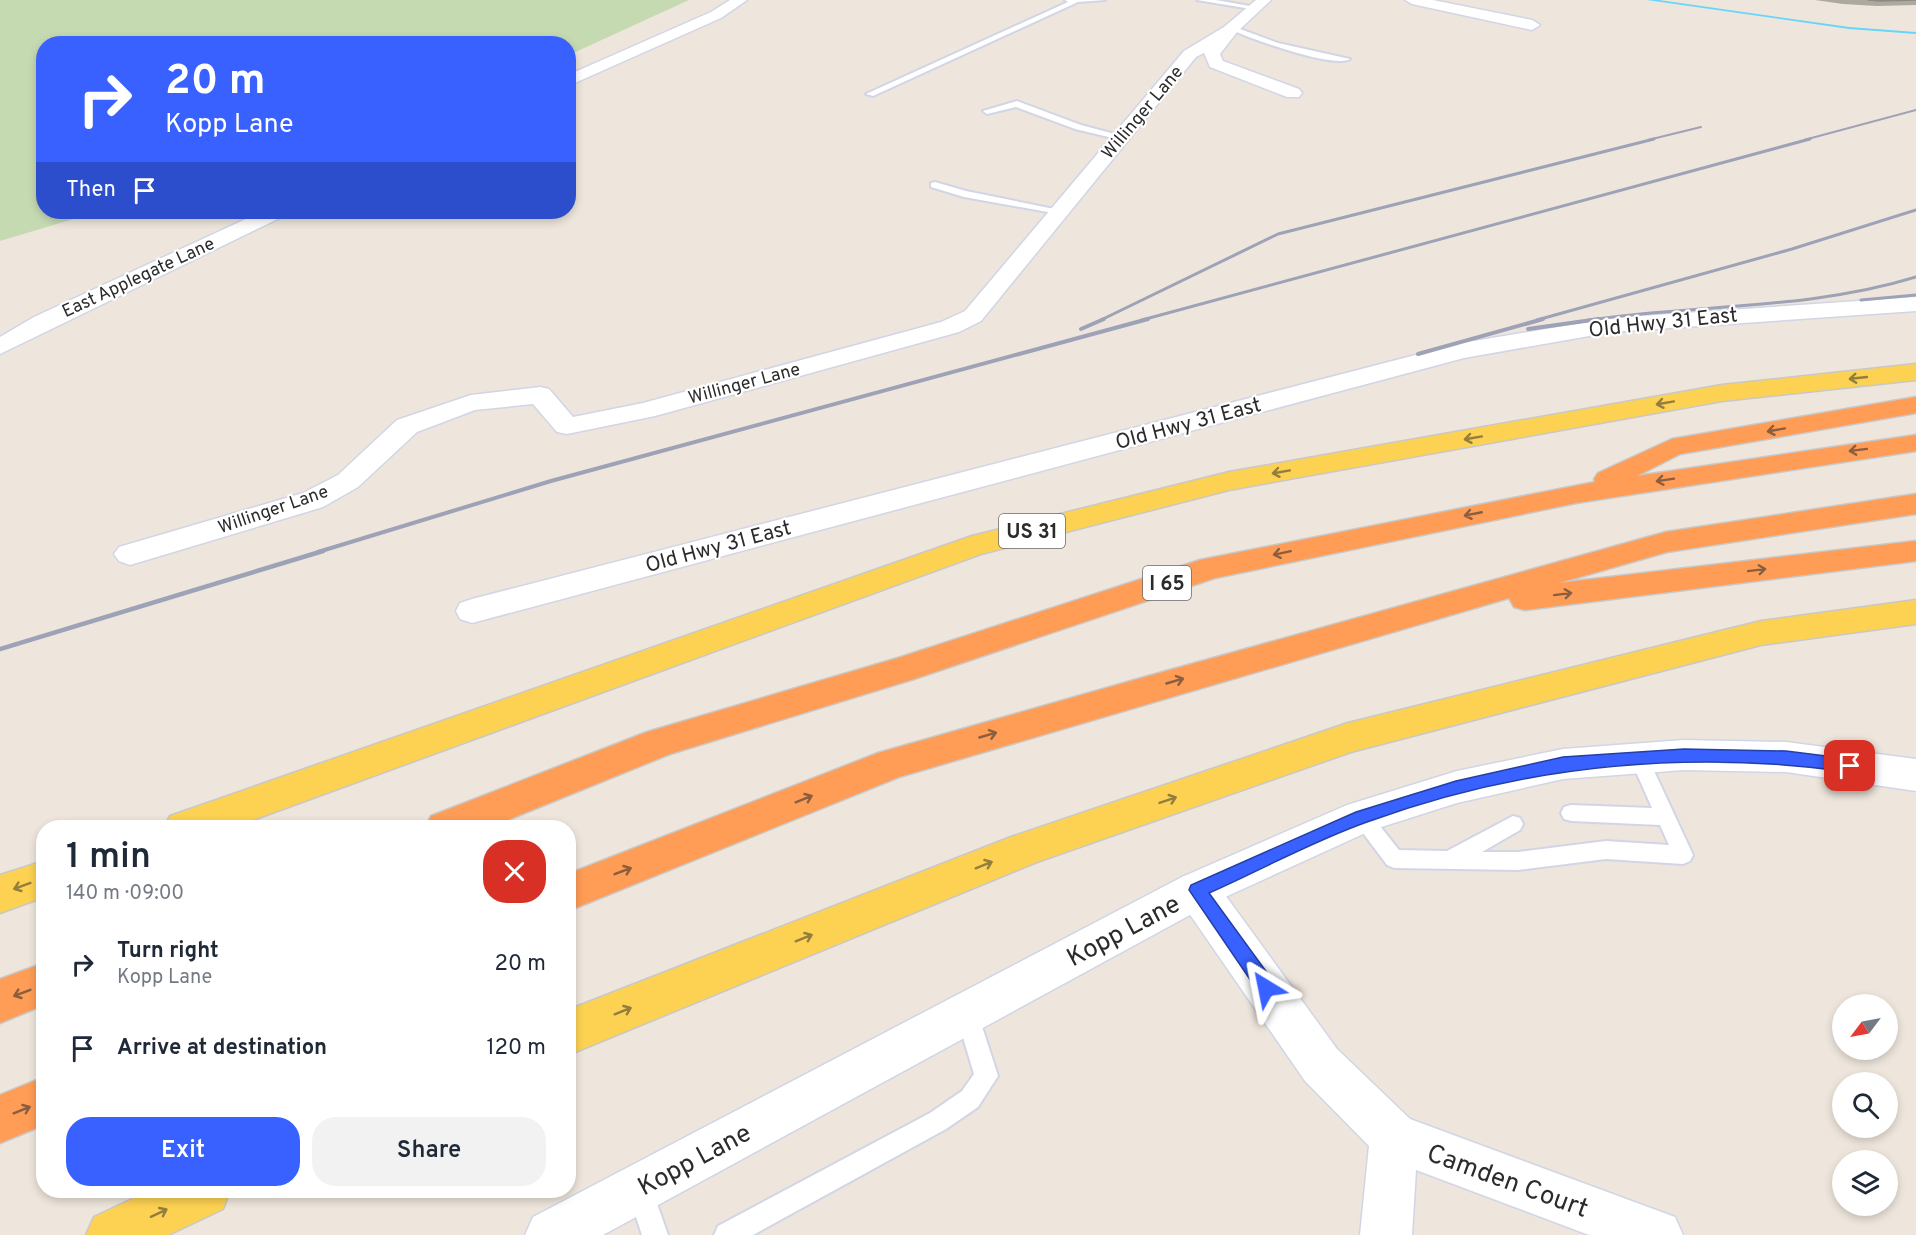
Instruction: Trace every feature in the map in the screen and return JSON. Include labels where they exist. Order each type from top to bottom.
[{"type":"highway","points":[[1576,494],[1672,447],[1916,405]]},
{"type":"highway","name":"I 65","points":[[464,820],[660,742],[902,670],[1211,568],[1576,494],[1916,442]]},
{"type":"highway","points":[[576,889],[891,764],[1666,542],[1916,504]]},
{"type":"highway","points":[[1422,612],[1916,551]]},
{"type":"highway","points":[[0,1001],[36,987]]},
{"type":"highway","points":[[0,1119],[36,1104]]},
{"type":"main road","name":"US 31","points":[[206,820],[972,546],[1229,481],[1722,393],[1916,372]]},
{"type":"main road","points":[[576,1030],[1025,849],[1348,738],[1761,633],[1916,612]]},
{"type":"main road","points":[[0,894],[36,882]]},
{"type":"main road","points":[[112,1235],[191,1198]]},
{"type":"street","points":[[576,77],[716,15],[740,0]]},
{"type":"street","points":[[1412,0],[1532,25]]},
{"type":"street","name":"Willinger Lane","points":[[130,554],[314,500],[348,481],[407,426],[471,403],[540,395],[567,426],[646,410],[950,327],[973,316],[1190,54],[1212,39],[1232,30],[1260,4]]},
{"type":"street","points":[[1232,30],[1212,53],[1216,64],[1293,93]]},
{"type":"street","name":"East Applegate Lane","points":[[0,347],[43,322],[262,219]]},
{"type":"street","name":"Old Hwy 31 East","points":[[472,611],[1462,351],[1612,324],[1916,304]]},
{"type":"street","name":"Kopp Lane","points":[[551,1235],[1197,890],[1361,817],[1456,788],[1563,764],[1639,758],[1684,755],[1786,757],[1916,775]]},
{"type":"street","points":[[1197,890],[1321,1065],[1394,1137],[1386,1235]]},
{"type":"street","name":"Camden Court","points":[[1394,1137],[1657,1235]]},
{"type":"lane","points":[[870,94],[1016,30],[1072,1],[1101,0]]},
{"type":"lane","points":[[1201,0],[1260,4]]},
{"type":"lane","points":[[1232,30],[1274,46],[1346,59]]},
{"type":"lane","points":[[987,111],[1017,104],[1078,127],[1121,137]]},
{"type":"lane","points":[[935,185],[964,194],[1059,211]]},
{"type":"lane","points":[[1361,817],[1394,859],[1446,862],[1518,861],[1606,850],[1683,855],[1639,758]]},
{"type":"lane","points":[[1571,813],[1665,817]]},
{"type":"lane","points":[[1446,862],[1513,824]]},
{"type":"lane","points":[[727,1235],[938,1121],[970,1098],[986,1076],[967,1013]]},
{"type":"lane","points":[[639,1188],[655,1235]]},
{"type":"green space","points":[[0,0],[689,0],[576,52],[576,36],[36,36],[36,219],[74,219],[0,241]]},
{"type":"building","points":[[1868,0],[1916,0],[1880,1]]},
{"type":"waterway","points":[[1649,0],[1849,28],[1916,33]]},
{"type":"railway","points":[[1804,140],[1916,110]]},
{"type":"railway","points":[[1648,140],[1701,127]]},
{"type":"railway","points":[[1101,320],[1278,234],[1654,139]]},
{"type":"railway","points":[[1142,320],[1810,139]]},
{"type":"railway","points":[[1537,320],[1792,249],[1916,210]]},
{"type":"railway","points":[[1589,320],[1794,301],[1876,288],[1916,277]]},
{"type":"railway","points":[[1861,300],[1916,295]]},
{"type":"railway","points":[[1081,329],[1104,319]]},
{"type":"railway","points":[[318,552],[551,481],[1148,319]]},
{"type":"railway","points":[[1418,354],[1543,319]]},
{"type":"railway","points":[[1528,329],[1599,319]]},
{"type":"railway","points":[[0,649],[323,551]]},
{"type":"route","points":[[1266,988],[1197,890],[1361,817],[1456,788],[1563,764],[1684,755],[1786,757],[1850,766]]}]
